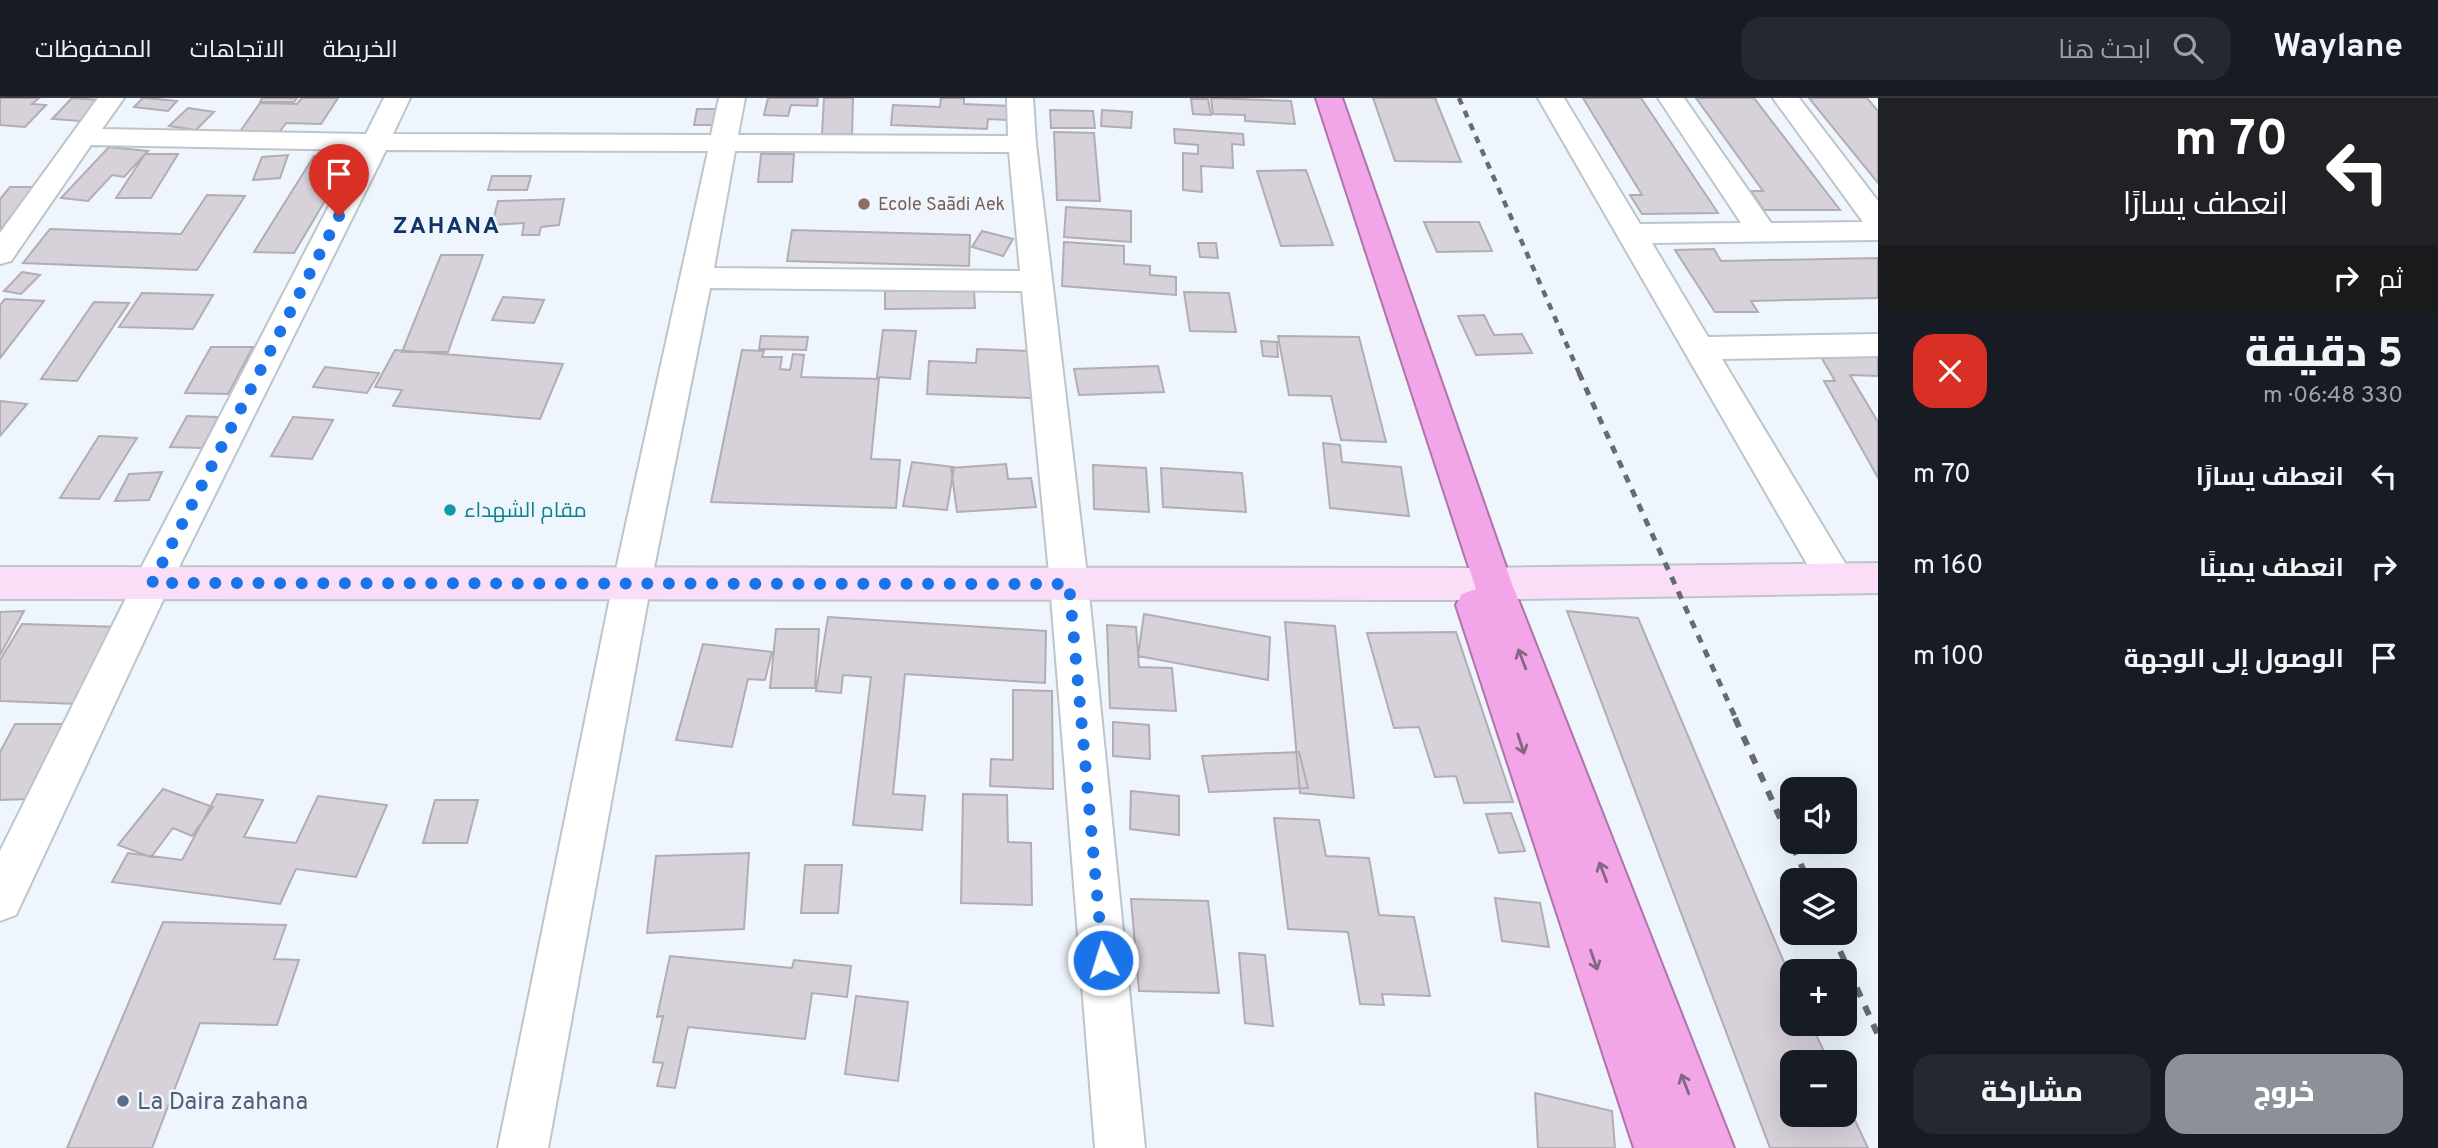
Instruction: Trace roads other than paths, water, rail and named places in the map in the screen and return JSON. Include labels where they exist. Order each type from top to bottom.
[{"type":"highway","points":[[1308,98],[1417,419],[1709,1148]]},
{"type":"highway","points":[[1329,98],[1481,584],[1561,865],[1660,1148]]},
{"type":"main road","points":[[0,583],[1481,584],[1878,578]]},
{"type":"street","points":[[0,254],[111,98]]},
{"type":"street","points":[[0,899],[152,583],[397,98]]},
{"type":"street","points":[[523,1148],[632,583],[732,98]]},
{"type":"street","points":[[1020,98],[1022,144],[1069,584],[1120,1148]]},
{"type":"street","points":[[1551,98],[1835,579]]},
{"type":"street","points":[[1671,98],[1762,232]]},
{"type":"street","points":[[1786,98],[1878,221]]},
{"type":"street","points":[[83,137],[376,142],[1022,144]]},
{"type":"street","points":[[1632,234],[1878,231]]},
{"type":"street","points":[[697,278],[1038,281]]},
{"type":"street","points":[[1699,348],[1878,345]]},
{"type":"railway","points":[[1459,98],[1580,375]]},
{"type":"railway","points":[[1579,373],[1736,719]]},
{"type":"railway","points":[[1735,718],[1803,868]]},
{"type":"railway","points":[[1837,945],[1878,1035]]},
{"type":"place","name":"Ecole Saãdi Aek","points":[[864,204]]},
{"type":"place","name":"مقام الشهداء","points":[[450,510]]},
{"type":"place","name":"La Daira zahana","points":[[123,1101]]},
{"type":"district","name":"ZAHANA","points":[[447,225]]}]
